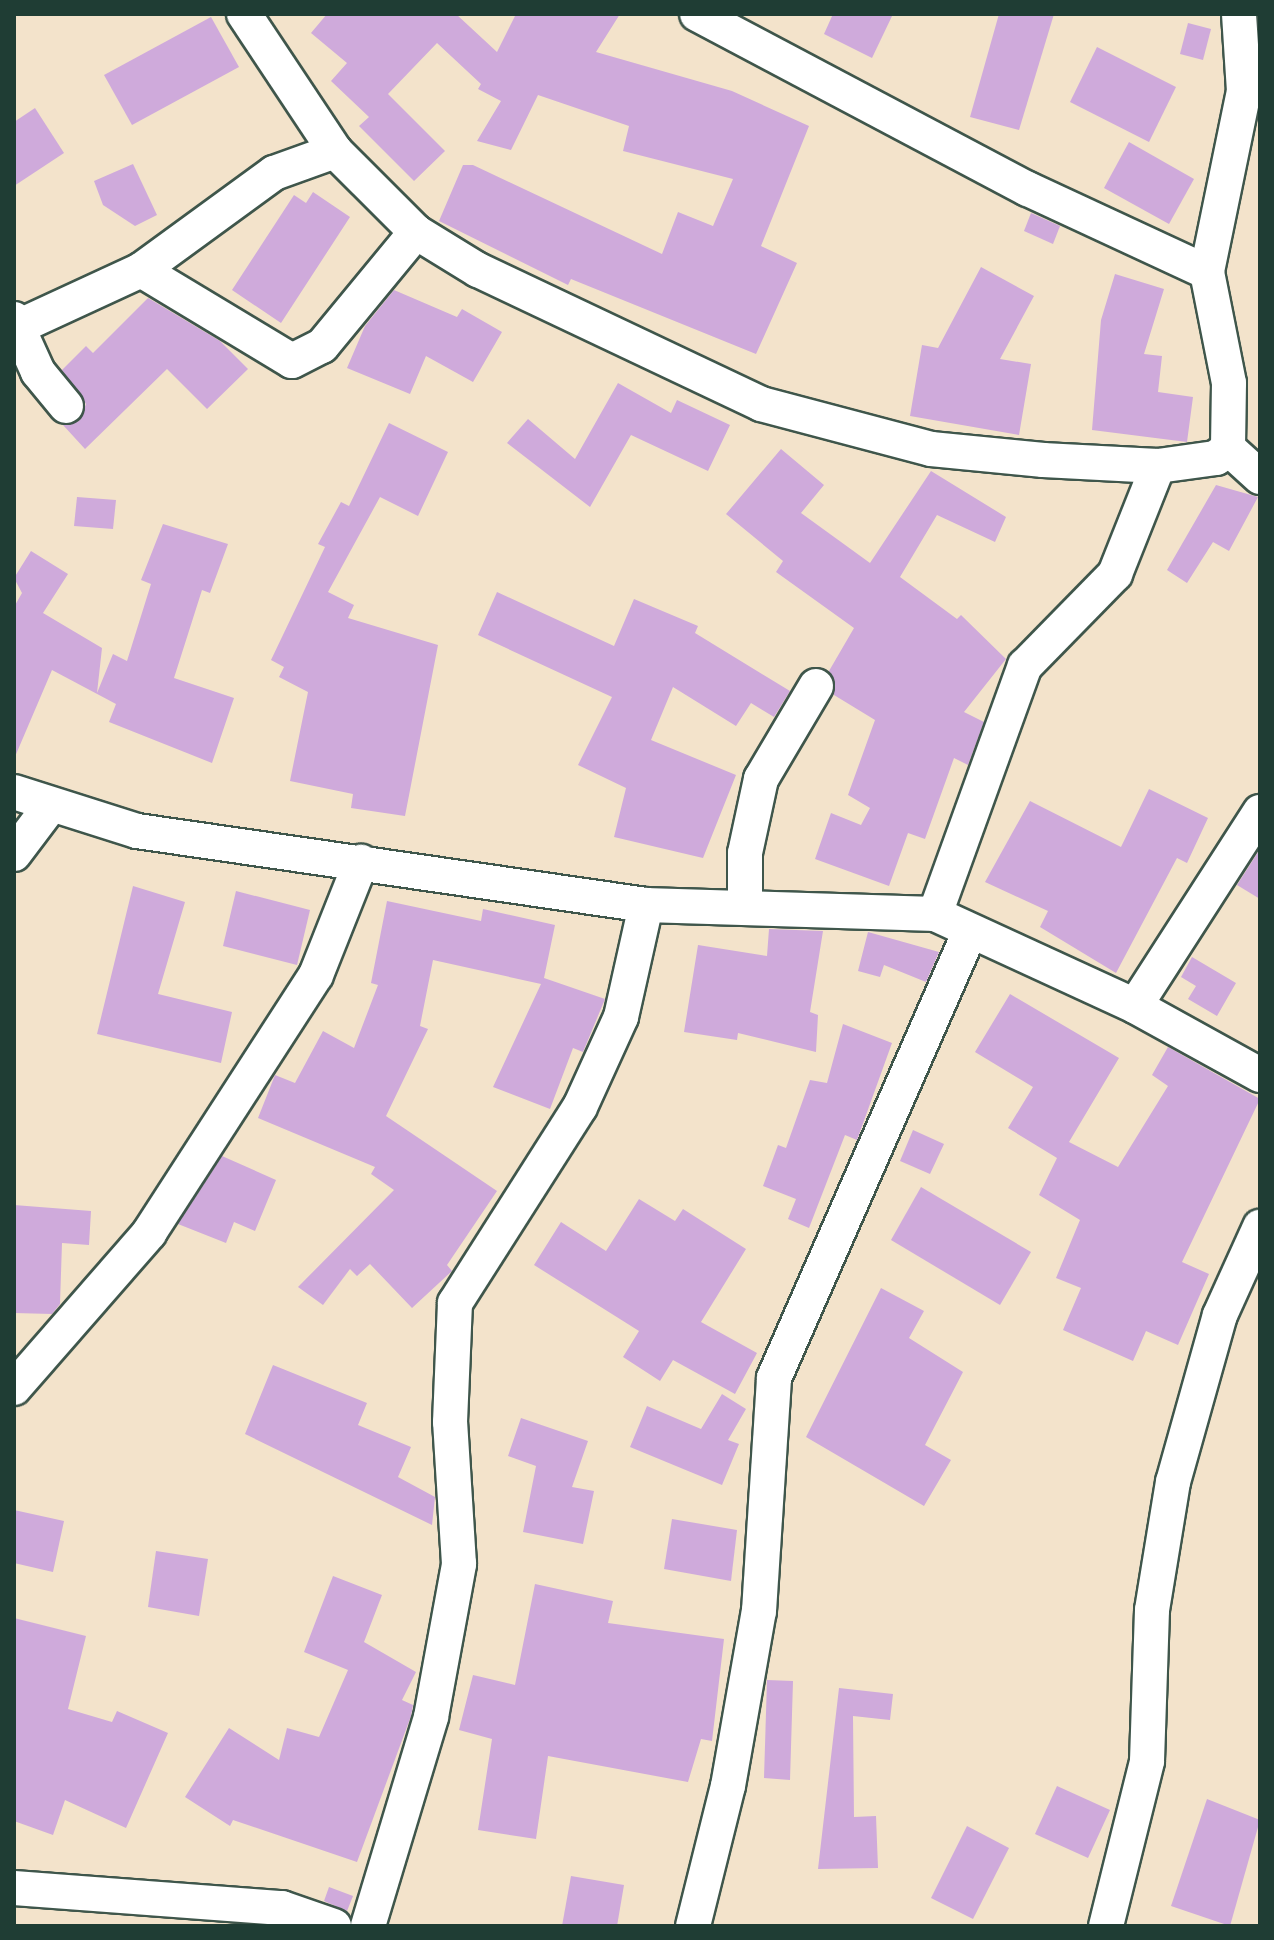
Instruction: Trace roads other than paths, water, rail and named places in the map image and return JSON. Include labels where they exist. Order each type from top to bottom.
[{"type":"street","points":[[244,14],[335,151],[416,232],[478,270],[761,404],[931,449],[1158,466],[1216,458],[1228,448]]},
{"type":"street","points":[[697,14],[1028,189],[1207,272]]},
{"type":"street","points":[[1239,14],[1244,91],[1207,272],[1229,383],[1228,448],[1260,477]]},
{"type":"street","points":[[66,406],[38,372],[17,322],[141,270],[274,173],[335,151]]},
{"type":"street","points":[[141,270],[292,361],[322,346],[416,232]]},
{"type":"street","points":[[935,914],[1025,666],[1115,574],[1158,466]]},
{"type":"street","points":[[745,906],[745,853],[761,779],[816,686]]},
{"type":"street","points":[[14,792],[137,831],[646,905],[935,914],[969,934],[1135,1006],[1260,1075]]},
{"type":"street","points":[[14,854],[51,805]]},
{"type":"street","points":[[1135,1006],[1260,812]]},
{"type":"street","points":[[14,1388],[149,1233],[316,975],[361,862]]},
{"type":"street","points":[[368,1926],[431,1717],[459,1564],[450,1422],[455,1303],[580,1107],[621,1017],[646,905]]},
{"type":"street","points":[[693,1926],[728,1786],[759,1611],[774,1378],[969,934]]},
{"type":"street","points":[[1106,1926],[1147,1761],[1152,1610],[1173,1482],[1220,1315],[1260,1227]]},
{"type":"street","points":[[14,1888],[282,1908],[334,1926]]}]
